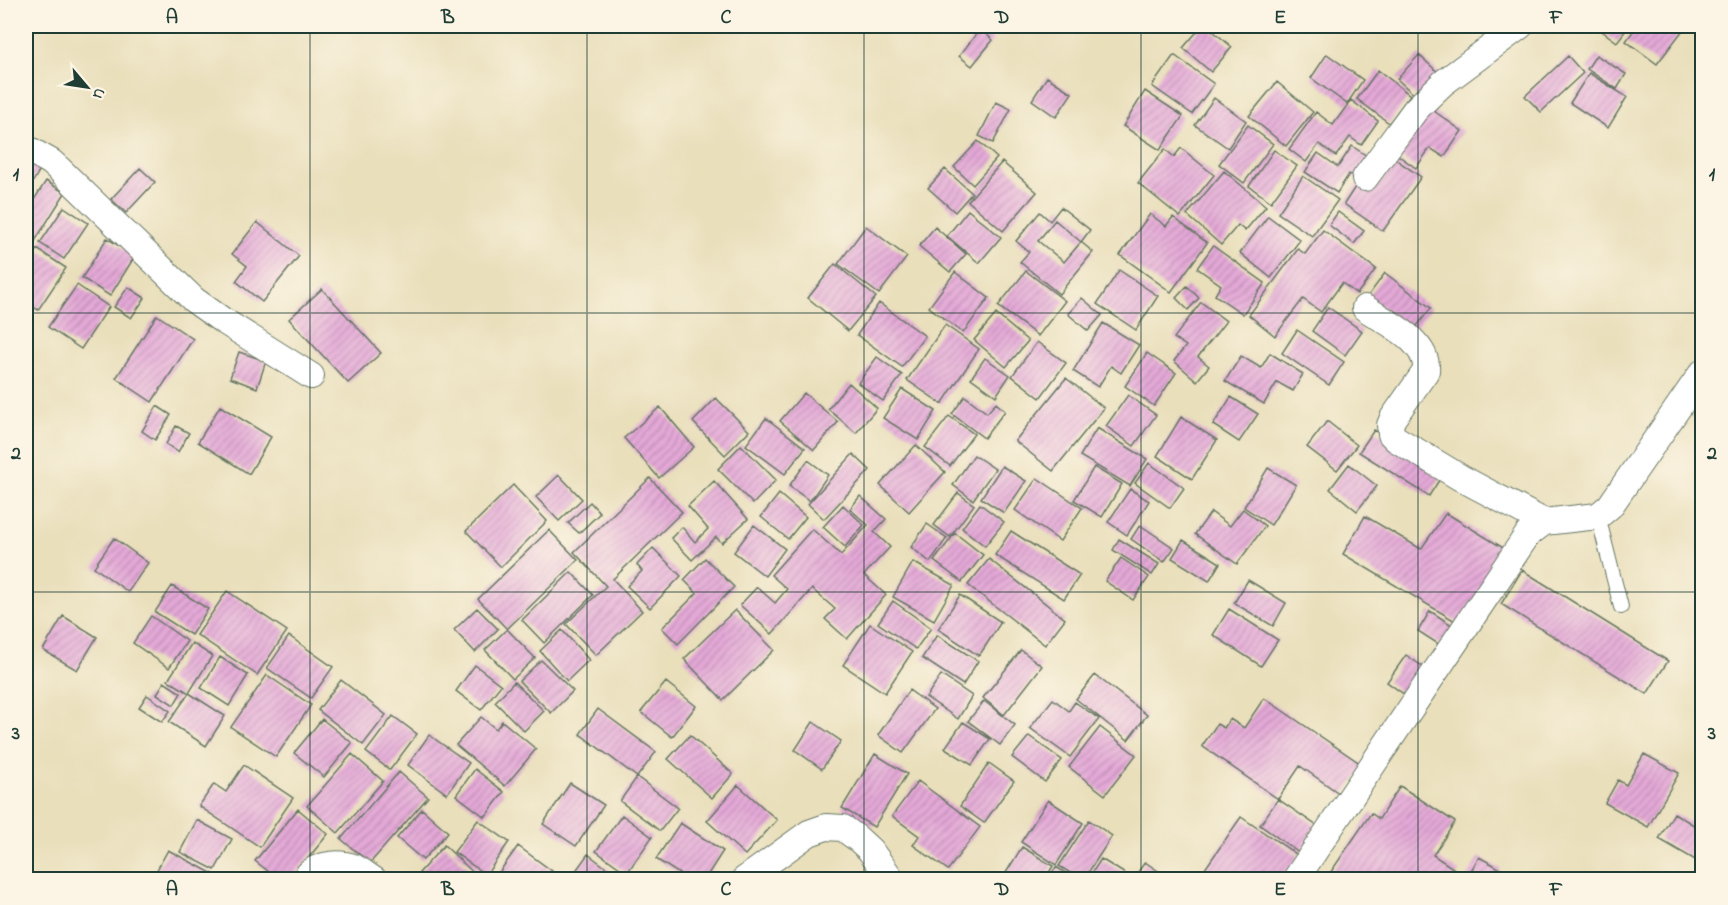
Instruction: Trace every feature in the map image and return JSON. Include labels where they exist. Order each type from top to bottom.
[{"type":"street","points":[[1365,178],[1416,109],[1443,83],[1520,26]]},
{"type":"street","points":[[26,148],[51,162],[60,170],[194,300],[311,376]]},
{"type":"street","points":[[1365,308],[1418,344],[1424,353],[1426,370],[1390,425],[1391,434],[1461,478],[1544,522]]},
{"type":"street","points":[[1295,879],[1527,534],[1544,522],[1598,516],[1611,506],[1702,373]]},
{"type":"street","points":[[744,879],[809,832],[826,827],[843,828],[858,839],[870,850],[892,879]]},
{"type":"street","points":[[304,879],[307,874],[329,864],[352,867],[374,879]]},
{"type":"lane","points":[[1598,516],[1621,607]]},
{"type":"building","points":[[1202,26],[1207,26],[1232,47],[1211,72],[1183,48]]},
{"type":"building","points":[[1595,26],[1629,26],[1617,42]]},
{"type":"building","points":[[1637,26],[1686,26],[1657,64],[1626,41]]},
{"type":"building","points":[[980,29],[993,40],[972,66],[959,56]]},
{"type":"building","points":[[1327,54],[1363,80],[1347,104],[1311,78]]},
{"type":"building","points":[[1174,55],[1214,84],[1192,114],[1152,86]]},
{"type":"building","points":[[1419,55],[1441,75],[1419,99],[1397,79]]},
{"type":"building","points":[[1596,55],[1626,74],[1617,89],[1587,69]]},
{"type":"building","points":[[1568,56],[1583,73],[1541,112],[1525,96]]},
{"type":"building","points":[[1378,70],[1410,95],[1389,123],[1357,99]]},
{"type":"building","points":[[1589,73],[1627,97],[1608,128],[1570,103]]},
{"type":"building","points":[[1047,77],[1072,93],[1056,117],[1032,100]]},
{"type":"building","points":[[1277,82],[1313,112],[1286,146],[1249,116]]},
{"type":"building","points":[[1145,91],[1183,116],[1160,150],[1123,126]]},
{"type":"building","points":[[1214,98],[1246,121],[1228,148],[1195,125]]},
{"type":"building","points":[[1351,100],[1378,121],[1361,145],[1350,137],[1336,156],[1319,144],[1306,162],[1289,149],[1316,112],[1333,125]]},
{"type":"building","points":[[996,102],[1011,109],[993,143],[979,136]]},
{"type":"building","points":[[1424,104],[1462,131],[1444,157],[1430,148],[1416,168],[1392,151]]},
{"type":"building","points":[[1248,125],[1273,144],[1244,183],[1219,164]]},
{"type":"building","points":[[978,141],[997,158],[973,185],[954,167]]},
{"type":"building","points":[[1352,146],[1373,160],[1388,154],[1421,177],[1383,231],[1344,204],[1359,181],[1349,174],[1337,193],[1305,172],[1318,153],[1338,167]]},
{"type":"building","points":[[1181,148],[1214,175],[1180,217],[1138,183],[1165,149],[1174,157]]},
{"type":"building","points":[[1274,150],[1297,166],[1271,202],[1249,186]]},
{"type":"building","points":[[26,154],[43,164],[26,194]]},
{"type":"building","points":[[1002,162],[1037,192],[1003,231],[968,201]]},
{"type":"building","points":[[140,168],[155,182],[126,213],[111,199]]},
{"type":"building","points":[[945,169],[972,193],[955,212],[928,188]]},
{"type":"building","points":[[1224,171],[1266,206],[1245,231],[1238,225],[1221,245],[1187,215]]},
{"type":"building","points":[[1303,176],[1338,200],[1312,236],[1278,213]]},
{"type":"building","points":[[46,181],[65,193],[35,241],[26,235],[26,203],[30,206]]},
{"type":"building","points":[[64,207],[88,223],[64,259],[40,243]]},
{"type":"building","points":[[1061,207],[1090,230],[1081,242],[1093,252],[1059,294],[1020,262],[1029,252],[1016,241],[1040,212],[1050,221]],"holes":[[[1055,220],[1081,242],[1064,262],[1038,241]]]},
{"type":"building","points":[[968,210],[1001,237],[979,263],[947,236]]},
{"type":"building","points":[[1338,212],[1364,231],[1354,244],[1329,225]]},
{"type":"building","points":[[1150,214],[1166,226],[1173,217],[1207,243],[1171,292],[1120,255]]},
{"type":"building","points":[[1268,216],[1300,240],[1271,278],[1240,253]]},
{"type":"building","points":[[257,222],[299,256],[262,302],[236,281],[247,266],[232,254]]},
{"type":"building","points":[[866,226],[907,257],[879,294],[838,264]]},
{"type":"building","points":[[935,227],[966,254],[950,272],[919,246]]},
{"type":"building","points":[[1323,230],[1376,269],[1357,294],[1342,283],[1321,312],[1303,299],[1275,336],[1249,315],[1298,249],[1305,254]]},
{"type":"building","points":[[107,238],[135,256],[110,296],[82,278]]},
{"type":"building","points":[[1213,246],[1265,283],[1243,314],[1215,295],[1221,285],[1197,268]]},
{"type":"building","points":[[37,249],[66,268],[38,310],[26,302],[26,266]]},
{"type":"building","points":[[835,264],[876,297],[848,331],[808,298]]},
{"type":"building","points":[[1119,270],[1158,296],[1136,330],[1097,304]]},
{"type":"building","points":[[1026,271],[1065,301],[1038,336],[998,306]]},
{"type":"building","points":[[955,272],[989,298],[963,333],[929,307]]},
{"type":"building","points":[[1385,273],[1431,308],[1413,331],[1368,296]]},
{"type":"building","points":[[77,285],[109,307],[81,349],[48,327]]},
{"type":"building","points":[[1187,286],[1199,298],[1188,310],[1176,298]]},
{"type":"building","points":[[128,287],[145,298],[131,318],[114,307]]},
{"type":"building","points":[[322,289],[381,353],[348,383],[289,319]]},
{"type":"building","points":[[1082,298],[1102,315],[1088,331],[1068,314]]},
{"type":"building","points":[[1201,302],[1226,321],[1198,357],[1209,366],[1197,381],[1174,361],[1186,346],[1174,338]]},
{"type":"building","points":[[879,303],[925,336],[902,367],[857,335]]},
{"type":"building","points":[[1328,307],[1362,331],[1345,355],[1312,331]]},
{"type":"building","points":[[996,314],[1028,341],[1006,367],[974,340]]},
{"type":"building","points":[[157,315],[193,339],[152,402],[116,378]]},
{"type":"building","points":[[1103,323],[1139,345],[1121,373],[1111,366],[1098,387],[1073,371]]},
{"type":"building","points":[[945,325],[979,349],[942,404],[907,380]]},
{"type":"building","points":[[1297,330],[1344,362],[1329,385],[1282,353]]},
{"type":"building","points":[[1037,342],[1066,363],[1040,398],[1012,376]]},
{"type":"building","points":[[239,352],[266,361],[257,388],[230,378]]},
{"type":"building","points":[[1147,353],[1176,373],[1154,406],[1125,386]]},
{"type":"building","points":[[1270,353],[1303,374],[1293,391],[1277,382],[1264,404],[1225,381],[1241,356],[1261,368]]},
{"type":"building","points":[[877,357],[902,375],[883,401],[858,383]]},
{"type":"building","points":[[985,358],[1010,375],[996,396],[971,378]]},
{"type":"building","points":[[1066,378],[1104,408],[1053,471],[1015,441]]},
{"type":"building","points":[[849,383],[877,408],[856,433],[828,409]]},
{"type":"building","points":[[902,389],[936,411],[918,440],[883,418]]},
{"type":"building","points":[[804,393],[838,422],[814,450],[780,421]]},
{"type":"building","points":[[1128,395],[1156,415],[1134,446],[1106,426]]},
{"type":"building","points":[[965,396],[987,413],[996,403],[1005,411],[984,438],[952,414]]},
{"type":"building","points":[[1231,397],[1258,414],[1239,442],[1213,425]]},
{"type":"building","points":[[716,398],[749,431],[725,455],[693,422]]},
{"type":"building","points":[[157,406],[171,415],[155,440],[142,431]]},
{"type":"building","points":[[220,406],[271,437],[249,474],[198,442]]},
{"type":"building","points":[[660,407],[694,447],[659,478],[624,438]]},
{"type":"building","points":[[949,416],[974,434],[950,466],[925,447]]},
{"type":"building","points":[[1181,417],[1217,440],[1192,479],[1157,456]]},
{"type":"building","points":[[766,418],[805,448],[785,474],[746,445]]},
{"type":"building","points":[[1327,421],[1357,445],[1337,470],[1307,447]]},
{"type":"building","points":[[176,426],[189,433],[178,452],[166,444]]},
{"type":"building","points":[[1097,428],[1147,459],[1130,486],[1080,456]]},
{"type":"building","points":[[1374,430],[1443,474],[1429,496],[1359,452]]},
{"type":"building","points":[[741,445],[776,480],[753,504],[718,469]]},
{"type":"building","points":[[916,445],[945,472],[909,512],[880,485]]},
{"type":"building","points":[[853,454],[870,470],[824,519],[808,504]]},
{"type":"building","points":[[974,455],[995,469],[973,500],[953,485]]},
{"type":"building","points":[[808,460],[828,475],[810,501],[789,486]]},
{"type":"building","points":[[1149,463],[1184,488],[1170,508],[1135,483]]},
{"type":"building","points":[[1349,464],[1377,486],[1357,511],[1330,489]]},
{"type":"building","points":[[1002,466],[1026,481],[1004,513],[981,498]]},
{"type":"building","points":[[1094,467],[1122,484],[1102,517],[1074,500]]},
{"type":"building","points":[[1268,468],[1296,485],[1271,525],[1244,507]]},
{"type":"building","points":[[559,475],[582,499],[559,521],[536,497]]},
{"type":"building","points":[[650,478],[682,512],[613,579],[642,611],[596,655],[566,624],[606,586],[574,552]]},
{"type":"building","points":[[1037,478],[1082,508],[1060,541],[1015,510]]},
{"type":"building","points":[[714,481],[748,519],[722,543],[716,537],[692,560],[671,538],[682,527],[695,542],[708,529],[688,506]]},
{"type":"building","points":[[513,485],[547,521],[501,567],[466,531]]},
{"type":"building","points":[[1130,489],[1149,501],[1127,535],[1108,522]]},
{"type":"building","points":[[958,493],[974,505],[950,537],[934,525]]},
{"type":"building","points":[[779,494],[806,517],[788,539],[761,517]]},
{"type":"building","points":[[860,496],[886,519],[874,532],[890,547],[864,575],[886,595],[847,639],[825,619],[835,609],[812,589],[772,634],[740,605],[757,587],[775,603],[787,589],[771,575],[812,529],[841,555],[868,525],[850,509]]},
{"type":"building","points":[[590,502],[600,513],[579,533],[568,523]]},
{"type":"building","points":[[980,504],[1004,522],[985,546],[962,528]]},
{"type":"building","points":[[843,505],[864,525],[845,547],[823,527]]},
{"type":"building","points":[[1243,509],[1265,526],[1237,564],[1195,534],[1211,512],[1230,526]]},
{"type":"building","points":[[1446,513],[1505,549],[1460,624],[1343,554],[1365,516],[1421,549]]},
{"type":"building","points":[[927,524],[947,538],[930,562],[911,547]]},
{"type":"building","points":[[754,525],[785,549],[765,576],[734,552]]},
{"type":"building","points":[[1140,525],[1174,548],[1164,562],[1131,539]]},
{"type":"building","points":[[549,530],[578,560],[507,629],[478,599]]},
{"type":"building","points":[[1011,531],[1080,575],[1064,599],[995,555]]},
{"type":"building","points":[[955,533],[983,555],[962,582],[934,561]]},
{"type":"building","points":[[114,538],[148,563],[128,592],[94,567]]},
{"type":"building","points":[[1119,539],[1159,564],[1152,575],[1113,550]]},
{"type":"building","points":[[1183,540],[1220,563],[1209,581],[1172,558]]},
{"type":"building","points":[[653,548],[681,576],[650,608],[627,586],[642,571],[637,565]]},
{"type":"building","points":[[705,558],[734,587],[678,644],[662,628],[697,593],[684,580]]},
{"type":"building","points":[[1121,558],[1149,577],[1133,600],[1105,581]]},
{"type":"building","points":[[989,559],[1065,619],[1045,645],[968,585]]},
{"type":"building","points":[[913,562],[954,585],[934,620],[893,597]]},
{"type":"building","points":[[1522,570],[1668,661],[1647,694],[1501,604]]},
{"type":"building","points":[[571,572],[593,595],[544,643],[522,620]]},
{"type":"building","points":[[1248,580],[1286,603],[1273,626],[1234,603]]},
{"type":"building","points":[[172,586],[208,609],[191,635],[155,612]]},
{"type":"building","points":[[227,591],[287,631],[257,675],[197,635]]},
{"type":"building","points":[[960,595],[1001,622],[979,656],[938,629]]},
{"type":"building","points":[[893,601],[931,628],[916,649],[878,623]]},
{"type":"building","points":[[477,608],[498,629],[475,652],[454,630]]},
{"type":"building","points":[[1229,609],[1278,640],[1261,666],[1213,635]]},
{"type":"building","points":[[735,610],[774,650],[723,700],[684,659]]},
{"type":"building","points":[[1430,611],[1458,629],[1446,649],[1418,631]]},
{"type":"building","points":[[63,616],[97,637],[77,670],[43,650]]},
{"type":"building","points":[[151,616],[187,641],[169,668],[133,643]]},
{"type":"building","points":[[870,624],[912,652],[885,693],[843,665]]},
{"type":"building","points":[[507,629],[535,658],[513,679],[485,650]]},
{"type":"building","points":[[562,630],[589,660],[567,681],[540,651]]},
{"type":"building","points":[[937,635],[978,661],[963,685],[922,658]]},
{"type":"building","points":[[289,636],[333,667],[311,698],[267,668]]},
{"type":"building","points":[[192,643],[212,656],[189,693],[168,680]]},
{"type":"building","points":[[1021,650],[1042,666],[1004,715],[983,698]]},
{"type":"building","points":[[1406,655],[1432,673],[1412,700],[1387,682]]},
{"type":"building","points":[[220,657],[248,675],[229,706],[201,688]]},
{"type":"building","points":[[541,660],[573,691],[551,713],[519,681]]},
{"type":"building","points":[[475,665],[501,685],[481,710],[456,691]]},
{"type":"building","points":[[267,675],[311,705],[276,757],[231,727]]},
{"type":"building","points":[[941,675],[972,696],[958,719],[926,697]]},
{"type":"building","points":[[1095,675],[1147,715],[1128,740],[1076,699]]},
{"type":"building","points":[[341,680],[386,715],[363,745],[318,710]]},
{"type":"building","points":[[164,682],[181,693],[174,705],[157,694]]},
{"type":"building","points":[[514,682],[544,711],[524,731],[495,702]]},
{"type":"building","points":[[666,682],[696,706],[672,737],[641,712]]},
{"type":"building","points":[[909,690],[935,709],[903,753],[878,735]]},
{"type":"building","points":[[189,693],[225,716],[206,746],[169,722]]},
{"type":"building","points":[[147,695],[170,711],[162,722],[139,707]]},
{"type":"building","points":[[1264,698],[1364,766],[1343,796],[1300,766],[1278,799],[1202,746],[1217,724],[1224,728],[1230,719],[1244,728]]},
{"type":"building","points":[[1053,699],[1069,711],[1075,702],[1099,719],[1070,757],[1030,728]]},
{"type":"building","points":[[984,701],[1015,725],[1000,745],[968,721]]},
{"type":"building","points":[[598,709],[656,752],[637,777],[580,734]]},
{"type":"building","points":[[393,716],[417,734],[390,770],[366,752]]},
{"type":"building","points":[[481,717],[496,729],[502,721],[536,749],[505,786],[456,745]]},
{"type":"building","points":[[322,719],[352,743],[324,777],[294,753]]},
{"type":"building","points":[[813,722],[841,741],[822,769],[795,750]]},
{"type":"building","points":[[963,722],[990,739],[972,765],[945,748]]},
{"type":"building","points":[[1100,727],[1136,755],[1105,795],[1069,767]]},
{"type":"building","points":[[429,735],[469,763],[447,794],[408,765]]},
{"type":"building","points":[[690,735],[733,774],[712,798],[668,759]]},
{"type":"building","points":[[1029,736],[1062,760],[1045,782],[1012,757]]},
{"type":"building","points":[[352,754],[383,781],[338,833],[307,806]]},
{"type":"building","points":[[875,754],[907,774],[874,827],[842,808]]},
{"type":"building","points":[[1644,754],[1679,773],[1648,827],[1605,803],[1618,780],[1626,785]]},
{"type":"building","points":[[989,763],[1014,781],[984,823],[960,806]]},
{"type":"building","points":[[244,765],[293,798],[260,847],[199,806],[214,784],[226,792]]},
{"type":"building","points":[[475,769],[504,792],[485,817],[456,795]]},
{"type":"building","points":[[399,772],[428,797],[370,863],[341,839]]},
{"type":"building","points":[[637,777],[678,808],[660,831],[620,801]]},
{"type":"building","points":[[918,781],[980,827],[948,870],[913,845],[919,836],[892,816]]},
{"type":"building","points":[[570,783],[604,805],[576,846],[543,824]]},
{"type":"building","points":[[738,785],[777,820],[745,855],[707,821]]},
{"type":"building","points":[[1400,786],[1455,822],[1433,855],[1459,872],[1454,879],[1326,879],[1371,813],[1379,819]]},
{"type":"building","points":[[1278,799],[1317,826],[1299,853],[1260,825]]},
{"type":"building","points":[[1048,800],[1083,823],[1056,865],[1021,842]]},
{"type":"building","points":[[298,809],[328,834],[291,879],[278,879],[255,861]]},
{"type":"building","points":[[422,809],[448,832],[423,860],[397,838]]},
{"type":"building","points":[[1674,813],[1702,830],[1702,852],[1697,861],[1659,839]]},
{"type":"building","points":[[622,815],[652,837],[627,873],[596,851]]},
{"type":"building","points":[[1241,817],[1299,856],[1283,879],[1198,879]]},
{"type":"building","points":[[197,820],[232,839],[215,870],[180,852]]},
{"type":"building","points":[[478,820],[509,842],[486,875],[454,852]]},
{"type":"building","points":[[1089,820],[1112,836],[1084,879],[1080,879],[1059,866]]},
{"type":"building","points":[[680,823],[723,851],[705,879],[687,879],[656,859]]},
{"type":"building","points":[[444,845],[480,879],[426,879],[419,873]]},
{"type":"building","points":[[518,846],[552,871],[546,879],[495,878]]},
{"type":"building","points":[[1022,847],[1053,866],[1045,879],[1010,879],[1004,876]]},
{"type":"building","points":[[168,850],[217,876],[224,879],[152,879]]},
{"type":"building","points":[[588,854],[621,879],[577,879],[572,876]]},
{"type":"building","points":[[1479,857],[1501,869],[1496,879],[1466,879]]},
{"type":"building","points":[[1101,859],[1127,875],[1124,879],[1088,879]]},
{"type":"building","points":[[1145,862],[1170,879],[1133,879]]},
{"type":"building","points":[[1056,867],[1075,879],[1048,879]]}]
